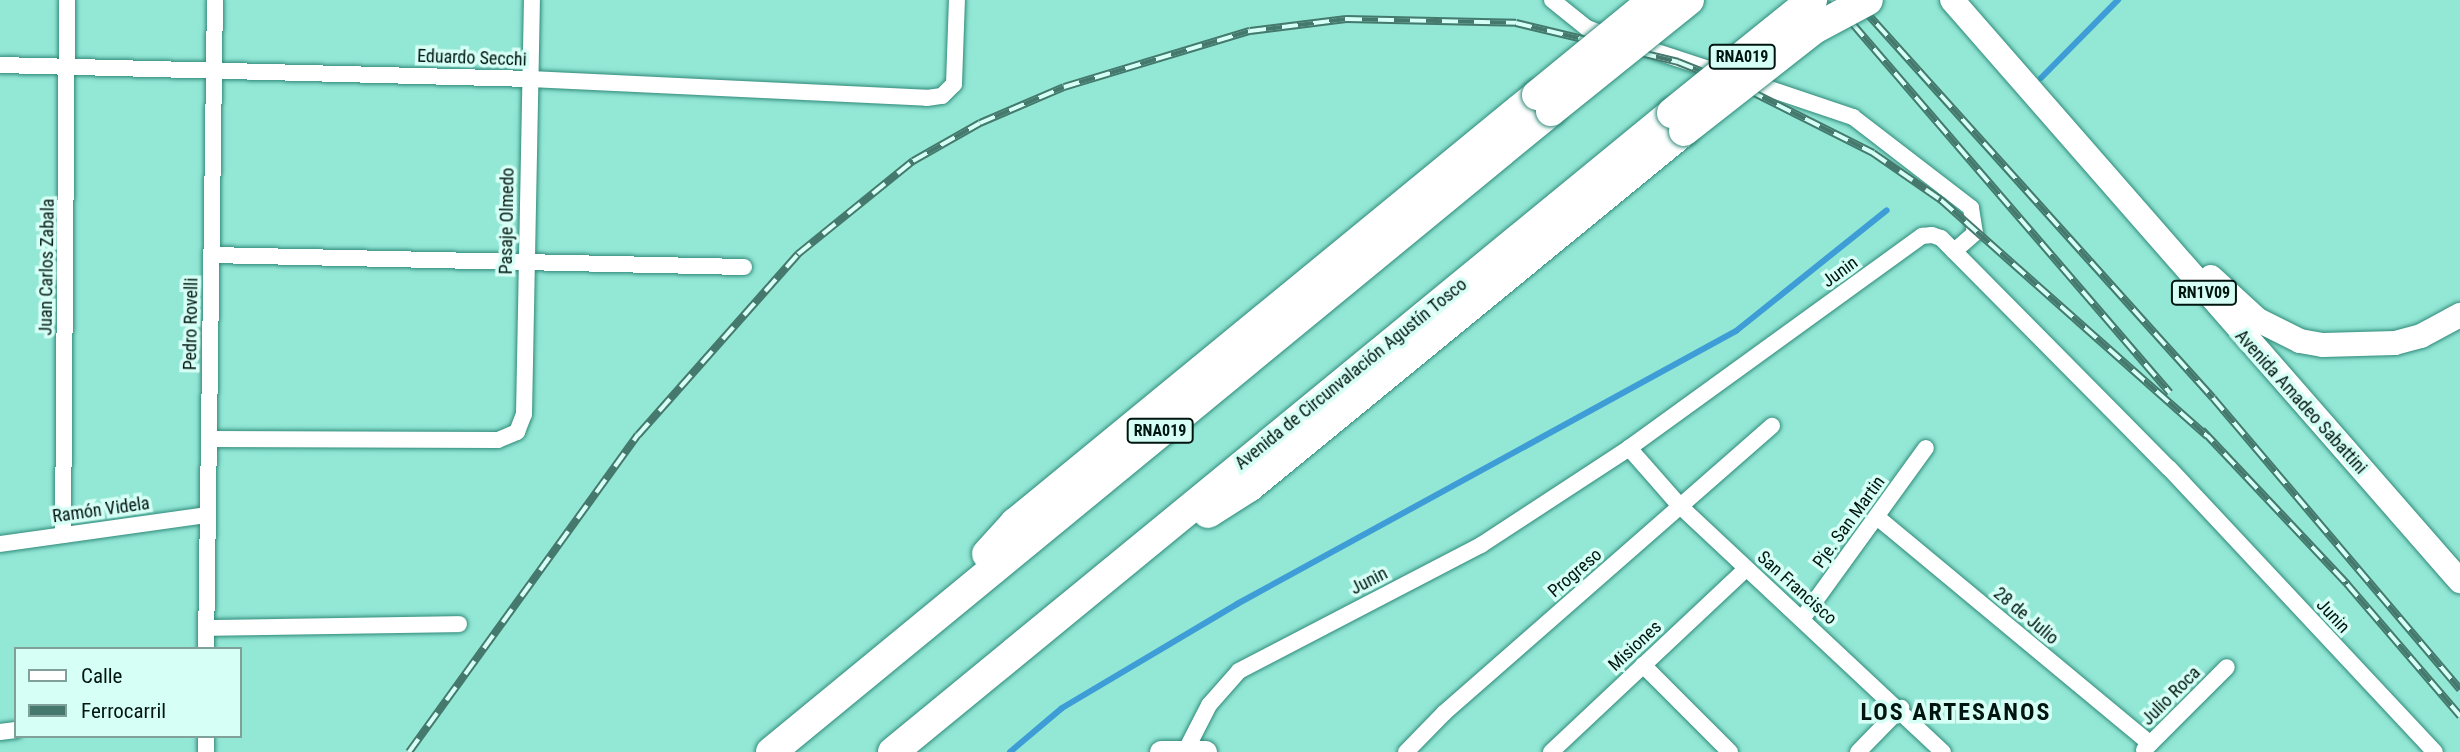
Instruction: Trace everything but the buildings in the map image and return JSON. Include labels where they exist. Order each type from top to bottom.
[{"type":"highway","points":[[1544,103],[1653,0]]},
{"type":"highway","name":"RNA019","points":[[771,752],[1544,103],[1689,0]]},
{"type":"highway","name":"Avenida de Circunvalación Agustín Tosco","points":[[893,752],[1093,587],[1678,122],[1812,0]]},
{"type":"highway","points":[[1678,122],[1814,29],[1868,0]]},
{"type":"highway","points":[[923,752],[1020,648]]},
{"type":"main road","points":[[1953,0],[2060,103],[2218,285],[2258,320],[2300,341],[2371,347],[2421,336],[2460,315]]},
{"type":"main road","name":"Avenida Amadeo Sabattini","points":[[1953,0],[2108,183],[2460,581]]},
{"type":"main road","points":[[1161,752],[1196,751]]},
{"type":"street","name":"Juan Carlos Zabala","points":[[64,535],[67,0]]},
{"type":"street","name":"Pedro Rovelli","points":[[206,647],[215,0]]},
{"type":"street","name":"Pasaje Olmedo","points":[[209,439],[508,437],[522,425],[532,0]]},
{"type":"street","name":"Eduardo Secchi","points":[[0,65],[530,79],[942,96],[954,84],[957,0]]},
{"type":"street","points":[[1552,0],[1598,33],[1853,117],[1971,208],[1976,220],[1975,233],[1954,251]]},
{"type":"street","name":"Junin","points":[[1196,751],[1209,705],[1239,671],[1481,545],[1629,448],[1922,236],[1941,238],[1954,251],[2169,468],[2435,752]]},
{"type":"street","points":[[211,255],[526,265],[744,267]]},
{"type":"street","name":"Progreso","points":[[1406,752],[1772,426]]},
{"type":"street","name":"San Francisco","points":[[1629,448],[1681,506],[1746,569],[1901,708],[1943,752]]},
{"type":"street","name":"Pje. San Martin","points":[[1802,619],[1926,448]]},
{"type":"street","name":"Ramón Videla","points":[[0,544],[208,514]]},
{"type":"street","name":"28 de Julio","points":[[1877,517],[2147,748]]},
{"type":"street","name":"Misiones","points":[[1551,752],[1746,569]]},
{"type":"street","points":[[206,628],[459,624]]},
{"type":"street","points":[[1643,664],[1730,752]]},
{"type":"street","name":"Julio Roca","points":[[2147,748],[2227,667]]},
{"type":"street","points":[[1858,752],[1901,708]]},
{"type":"waterway","points":[[2041,78],[2118,0]]},
{"type":"waterway","points":[[1010,752],[1062,708],[1237,604],[1736,331],[1887,210]]},
{"type":"railway","points":[[1832,0],[2170,393]]},
{"type":"railway","points":[[1855,0],[2213,398],[2460,689]]},
{"type":"railway","points":[[409,752],[638,435],[798,254],[913,161],[980,123],[1064,87],[1250,31],[1346,19],[1516,23],[1678,62],[1748,90],[1873,153],[1941,200],[2207,436]]},
{"type":"railway","points":[[2202,430],[2347,584],[2460,716]]},
{"type":"district","name":"LOS ARTESANOS","points":[[1956,713]]}]
